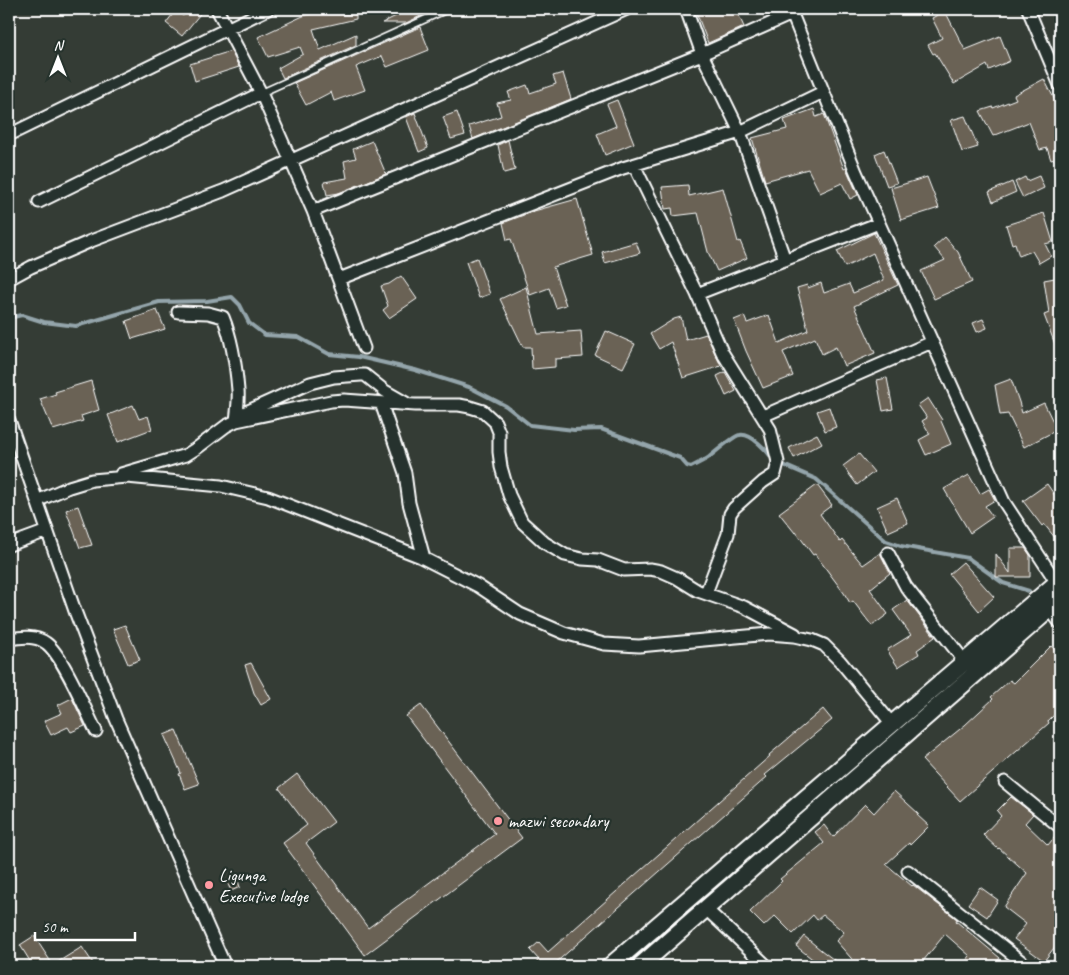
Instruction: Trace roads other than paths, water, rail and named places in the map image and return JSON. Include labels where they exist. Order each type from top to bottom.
[{"type":"main road","points":[[610,966],[1059,582]]},
{"type":"main road","points":[[640,966],[1055,604]]},
{"type":"street","points":[[217,9],[261,93],[313,211],[364,348]]},
{"type":"street","points":[[9,135],[268,9]]},
{"type":"street","points":[[9,279],[31,267],[91,241],[223,191],[626,9]]},
{"type":"street","points":[[686,9],[702,54],[740,132],[785,260]]},
{"type":"street","points":[[1028,9],[1060,84]]},
{"type":"street","points":[[313,211],[702,54],[791,12],[856,172],[1004,502],[1059,582]]},
{"type":"street","points":[[339,279],[634,165],[740,132],[823,92]]},
{"type":"street","points":[[39,202],[261,93]]},
{"type":"street","points":[[634,165],[697,294],[722,352],[763,416],[770,429],[776,449],[778,470],[762,482],[730,514],[728,534],[706,594]]},
{"type":"street","points":[[697,294],[879,223]]},
{"type":"street","points":[[178,312],[208,313],[223,317],[238,391],[236,418]]},
{"type":"street","points":[[763,416],[932,342]]},
{"type":"street","points":[[107,478],[186,455],[236,418],[310,383],[334,377],[364,375],[408,405]]},
{"type":"street","points":[[236,418],[344,400],[470,407],[483,412],[495,422],[499,432],[500,467],[509,495],[522,522],[545,543],[565,555],[598,560],[624,570],[650,569],[660,571],[677,578],[698,592],[744,606],[800,637]]},
{"type":"street","points":[[381,403],[405,474],[409,503],[424,558]]},
{"type":"street","points":[[9,420],[75,611],[116,718],[225,966]]},
{"type":"street","points":[[37,501],[69,487],[92,480],[127,477],[212,485],[268,497],[424,558],[478,586],[520,614],[564,633],[604,644],[639,646],[769,634],[812,640],[824,645],[840,661],[892,724]]},
{"type":"street","points":[[9,545],[47,531]]},
{"type":"street","points":[[888,553],[906,587],[965,662]]},
{"type":"street","points":[[1055,604],[1060,623]]},
{"type":"street","points":[[9,639],[37,638],[47,643],[62,664],[96,730]]},
{"type":"street","points":[[1005,782],[1060,827]]},
{"type":"street","points":[[908,871],[1027,966]]},
{"type":"street","points":[[706,908],[767,966]]},
{"type":"street","points":[[1057,966],[1060,962]]},
{"type":"lane","points":[[261,93],[448,9]]},
{"type":"waterway","points":[[9,318],[22,315],[44,322],[76,326],[159,302],[207,301],[232,297],[240,305],[249,323],[265,335],[298,337],[329,354],[359,357],[415,370],[469,387],[506,406],[530,425],[574,430],[601,429],[680,458],[687,466],[691,467],[708,458],[734,438],[744,435],[759,443],[773,460]]},
{"type":"waterway","points":[[779,463],[816,479],[886,541],[901,546],[968,558],[1003,583],[1029,591]]},
{"type":"place","name":"mazwi secondary","points":[[498,821]]},
{"type":"place","name":"Ligunga Executive lodge","points":[[209,885]]}]
